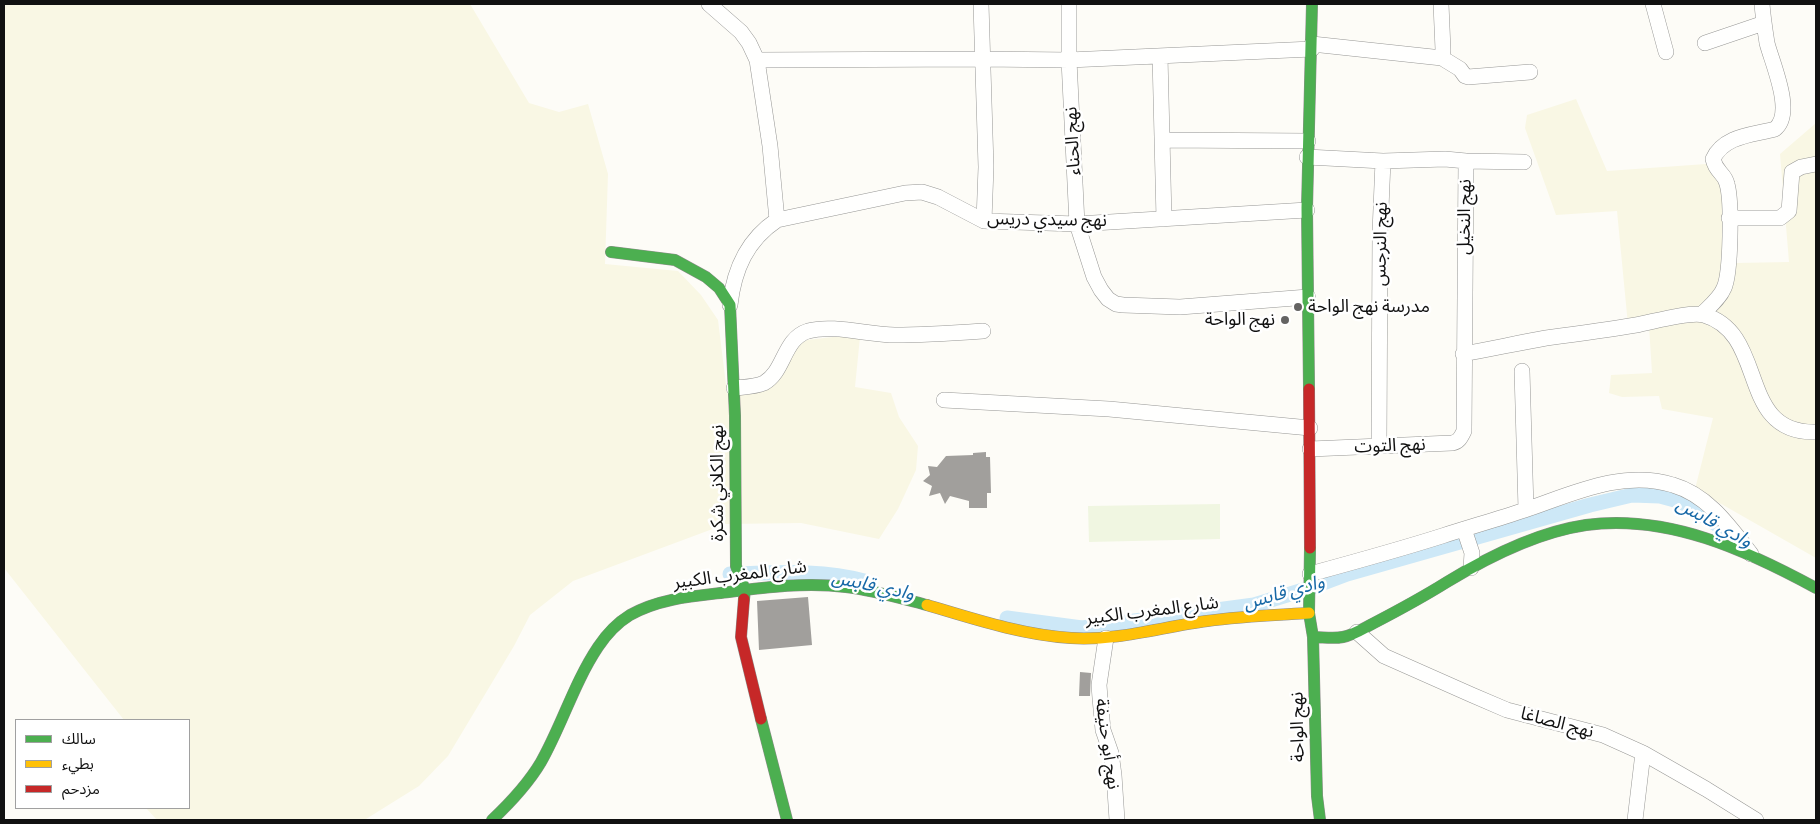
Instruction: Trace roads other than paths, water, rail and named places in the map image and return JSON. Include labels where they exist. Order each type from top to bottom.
[{"type":"street","points":[[981,4],[986,167],[984,221]]},
{"type":"street","name":"نهج الحناء","points":[[1069,4],[1069,60],[1077,224],[1094,277],[1108,300],[1124,305],[1180,307],[1308,297]]},
{"type":"street","name":"نهج الواحة","points":[[1312,4],[1307,157],[1310,613],[1313,637],[1317,796],[1320,820]]},
{"type":"street","points":[[1441,4],[1442,58]]},
{"type":"street","points":[[1654,4],[1666,52]]},
{"type":"street","points":[[1702,314],[1725,287],[1728,270],[1730,218],[1727,184],[1724,177],[1715,168],[1713,159],[1715,153],[1736,138],[1775,129],[1780,125],[1783,117],[1781,90],[1768,44],[1762,4]]},
{"type":"street","points":[[718,6],[749,43],[757,60],[770,146],[777,220]]},
{"type":"street","points":[[1705,43],[1764,23]]},
{"type":"street","points":[[757,60],[1069,60],[1312,47],[1442,58],[1460,69],[1468,77],[1530,72]]},
{"type":"street","points":[[1160,56],[1164,219]]},
{"type":"street","points":[[1162,140],[1308,141]]},
{"type":"street","name":"نهج النخيل","points":[[1307,157],[1383,161],[1445,159],[1466,161],[1464,431]]},
{"type":"street","name":"نهج النرجس","points":[[1379,446],[1380,232],[1383,161]]},
{"type":"street","points":[[1466,161],[1524,162]]},
{"type":"street","points":[[1730,218],[1780,218],[1789,211],[1792,172],[1801,167],[1816,164]]},
{"type":"street","name":"نهج سيدي دريس","points":[[730,305],[732,286],[744,254],[754,239],[777,220],[905,192],[922,192],[938,197],[984,221],[1077,224],[1307,210]]},
{"type":"street","points":[[611,252],[675,260],[706,277],[718,288],[730,305]]},
{"type":"street","name":"نهج الكلاني شكرة","points":[[730,305],[734,388],[736,566],[745,590],[740,637],[787,820]]},
{"type":"street","points":[[1464,354],[1545,338],[1613,329],[1684,315],[1702,314],[1718,321],[1732,331],[1741,348],[1766,410],[1782,425],[1797,430],[1816,432]]},
{"type":"street","points":[[734,388],[754,386],[766,382],[775,372],[792,342],[808,331],[835,329],[894,335],[983,331]]},
{"type":"street","points":[[1522,371],[1526,509]]},
{"type":"street","points":[[944,400],[1109,409],[1310,428]]},
{"type":"street","name":"نهج التوت","points":[[1310,449],[1452,444],[1460,439],[1464,431]]},
{"type":"street","points":[[1310,574],[1396,551],[1552,500],[1615,482],[1633,479],[1673,485],[1691,493],[1720,515],[1752,554]]},
{"type":"street","points":[[1313,637],[1346,636],[1357,632],[1409,606],[1471,568],[1551,534],[1585,526],[1618,523],[1694,534],[1720,541],[1752,554],[1816,588]]},
{"type":"street","points":[[1464,529],[1472,553],[1471,568]]},
{"type":"street","name":"شارع المغرب الكبير","points":[[492,820],[511,802],[534,773],[558,727],[578,679],[604,638],[620,622],[642,609],[674,600],[704,594],[787,584],[821,584],[862,589],[959,613],[1010,630],[1070,638],[1106,638],[1205,622],[1310,613]]},
{"type":"street","name":"نهج الصاغا","points":[[1357,632],[1384,656],[1472,696],[1507,710],[1603,735],[1643,753],[1750,819]]},
{"type":"street","name":"نهج أبو حنيفة","points":[[1106,638],[1099,685],[1104,730],[1111,753],[1117,820]]},
{"type":"street","points":[[1636,820],[1643,753]]},
{"type":"waterway","name":"وادي قابس","points":[[1007,618],[1082,628],[1254,605],[1310,588],[1347,574],[1590,505],[1632,495],[1660,496],[1682,502],[1733,535]]},
{"type":"waterway","name":"وادي قابس","points":[[730,574],[814,573],[864,581]]},
{"type":"place","name":"مدرسة نهج الواحة","points":[[1298,307]]},
{"type":"place","name":"نهج الواحة","points":[[1285,320]]}]
